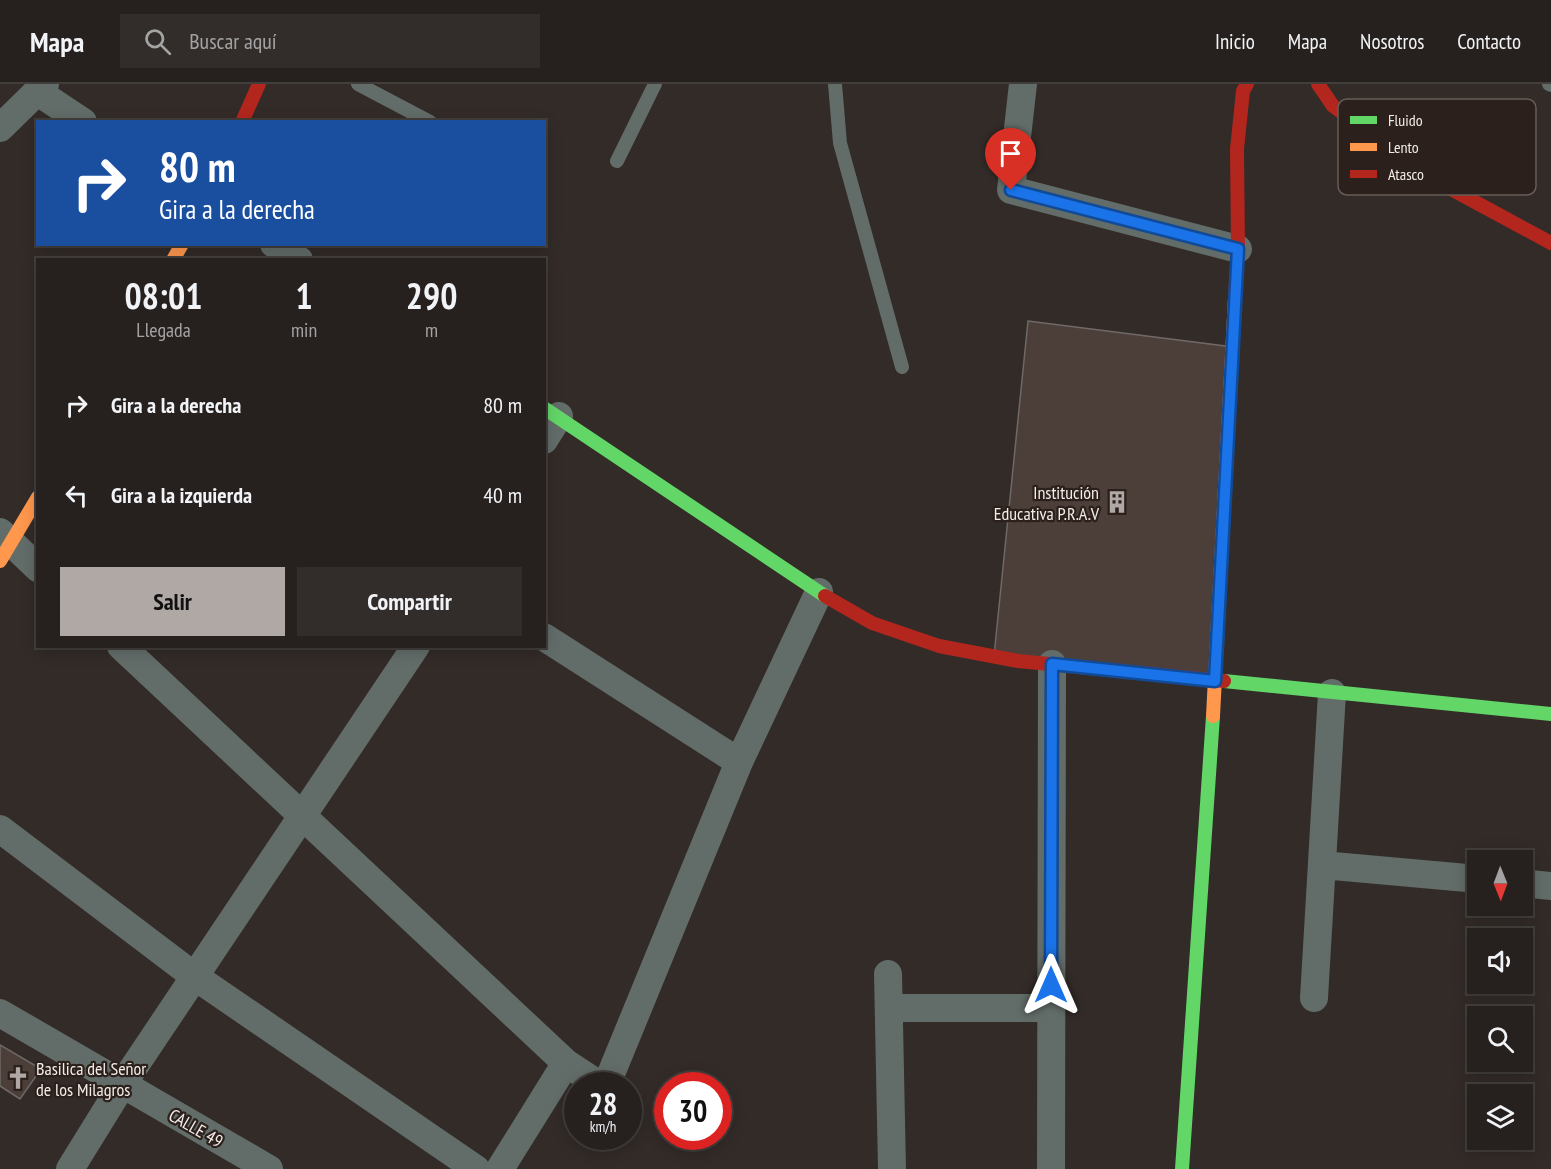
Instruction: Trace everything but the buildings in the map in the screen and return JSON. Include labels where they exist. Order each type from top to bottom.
[{"type":"street","points":[[243,120],[259,84]]},
{"type":"street","points":[[1023,84],[1011,190],[1238,249]]},
{"type":"street","points":[[1182,1169],[1215,681],[1238,249],[1237,149],[1244,91],[1247,84]]},
{"type":"street","points":[[1318,84],[1338,110]]},
{"type":"street","points":[[0,128],[41,88],[81,120]]},
{"type":"street","points":[[1462,195],[1551,243]]},
{"type":"street","points":[[277,246],[296,258]]},
{"type":"street","points":[[546,433],[552,412],[819,592],[872,623],[939,646],[1052,664],[1551,714]]},
{"type":"street","points":[[36,500],[4,546],[36,567]]},
{"type":"street","points":[[612,1072],[739,762],[819,592]]},
{"type":"street","points":[[546,638],[739,762]]},
{"type":"street","points":[[123,648],[566,1063],[580,1072]]},
{"type":"street","points":[[70,1169],[194,976],[415,648]]},
{"type":"street","points":[[1051,1169],[1052,664]]},
{"type":"street","points":[[1314,998],[1332,693]]},
{"type":"street","points":[[0,829],[194,976],[476,1169]]},
{"type":"street","points":[[1322,865],[1467,878]]},
{"type":"street","points":[[1533,884],[1551,886]]},
{"type":"street","points":[[888,974],[892,1169]]},
{"type":"street","points":[[889,1008],[1051,1008]]},
{"type":"street","name":"CALLE 49","points":[[0,1013],[269,1169]]},
{"type":"street","points":[[500,1169],[566,1063]]},
{"type":"lane","points":[[358,84],[426,120]]},
{"type":"lane","points":[[617,160],[655,84]]},
{"type":"lane","points":[[835,84],[840,143],[902,367]]},
{"type":"traffic: fast","points":[[546,409],[825,596]]},
{"type":"traffic: fast","points":[[1224,681],[1551,714]]},
{"type":"traffic: fast","points":[[1182,1169],[1213,716]]},
{"type":"traffic: slow","points":[[174,258],[181,246]]},
{"type":"traffic: slow","points":[[1213,716],[1235,298]]},
{"type":"traffic: slow","points":[[0,561],[36,500]]},
{"type":"traffic: jam","points":[[243,120],[259,84]]},
{"type":"traffic: jam","points":[[1235,298],[1238,249],[1237,149],[1243,91],[1247,84]]},
{"type":"traffic: jam","points":[[1318,84],[1338,110]]},
{"type":"traffic: jam","points":[[1462,195],[1551,243]]},
{"type":"traffic: jam","points":[[825,596],[872,623],[939,646],[1018,661],[1224,681]]},
{"type":"place","name":"Institución Educativa P.R.A.V","points":[[1117,502]]},
{"type":"place","name":"Basilica del Señor de los Milagros","points":[[18,1078]]},
{"type":"route","points":[[1011,190],[1238,249],[1215,681],[1052,664],[1051,985]]}]
